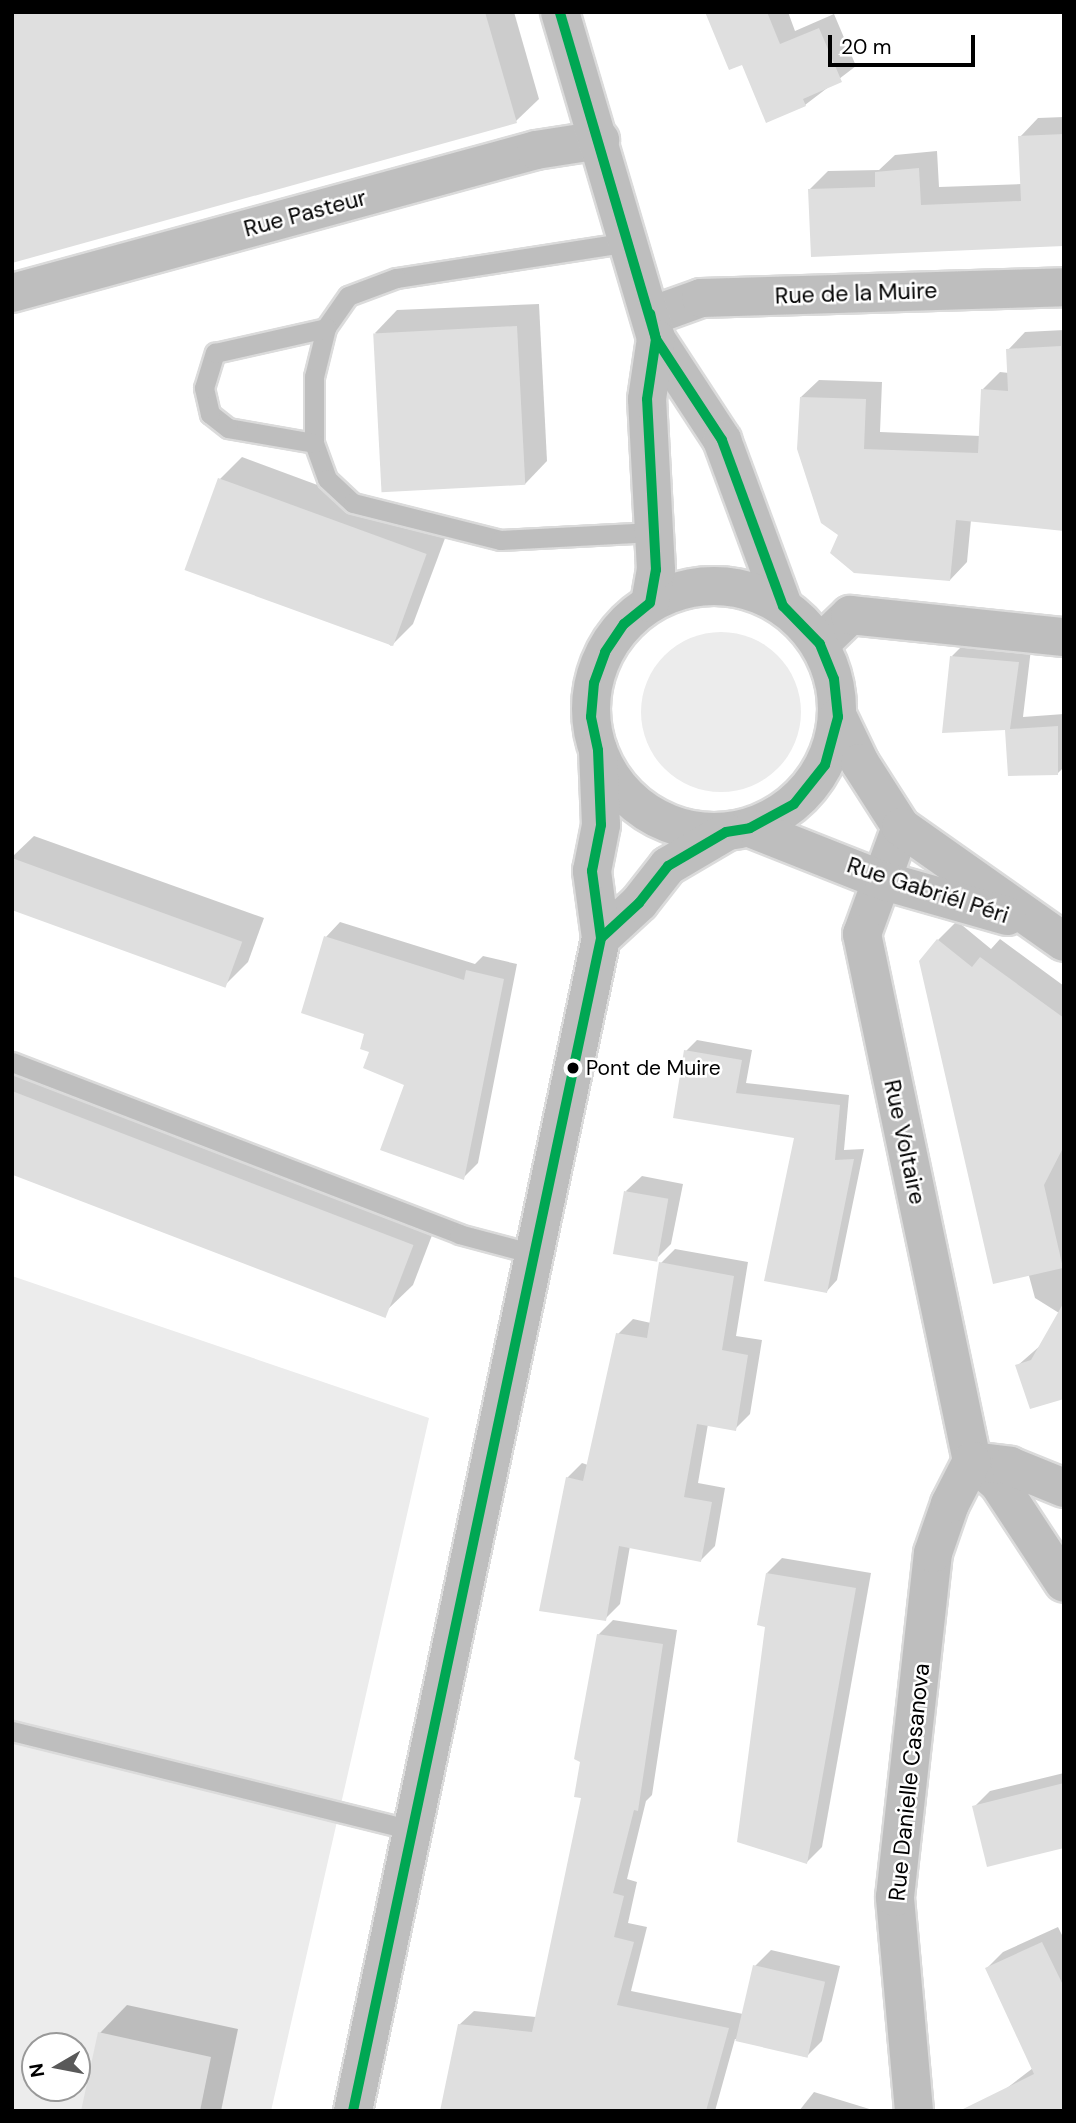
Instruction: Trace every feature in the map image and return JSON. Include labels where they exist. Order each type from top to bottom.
[{"type":"main road","points":[[560,12],[600,140],[653,327],[722,440],[783,607]]},
{"type":"main road","name":"Rue Pasteur","points":[[12,293],[536,150],[600,140]]},
{"type":"main road","name":"Rue de la Muire","points":[[653,327],[701,298],[1064,287]]},
{"type":"main road","points":[[650,603],[656,570],[647,399],[653,327]]},
{"type":"main road","points":[[353,2111],[601,938],[592,871],[601,825],[598,750],[592,706],[605,652],[624,624],[650,603],[703,585],[750,591],[783,607],[820,644],[834,679],[838,717],[825,765],[794,804],[668,866],[639,903],[601,938]]},
{"type":"main road","points":[[820,644],[850,615],[1064,637]]},
{"type":"main road","name":"Rue Gabriél Péri","points":[[838,717],[860,763],[901,827],[1048,932]]},
{"type":"main road","points":[[598,750],[612,779],[635,803],[662,821],[693,831],[738,830]]},
{"type":"main road","name":"Rue Voltaire","points":[[901,827],[884,881],[862,934],[972,1461]]},
{"type":"main road","name":"Rue Gabriél Péri","points":[[738,830],[884,881],[1048,932]]},
{"type":"main road","points":[[972,1461],[1010,1466],[1064,1488]]},
{"type":"main road","points":[[972,1461],[999,1483],[1064,1583]]},
{"type":"main road","name":"Rue Danielle Casanova","points":[[914,2111],[895,1897],[933,1553],[950,1504],[972,1461]]},
{"type":"lane","points":[[629,242],[396,278],[348,296],[326,328],[314,377],[314,443],[327,479],[353,503],[499,540],[654,532]]},
{"type":"lane","points":[[314,443],[228,428],[210,414],[204,388],[215,353],[326,328]]},
{"type":"lane","points":[[12,1062],[459,1234],[534,1254]]},
{"type":"lane","points":[[12,1731],[413,1830]]},
{"type":"shaded area","points":[[721,632],[752,638],[778,655],[795,681],[801,712],[795,743],[778,769],[752,786],[721,792],[690,786],[664,769],[647,743],[641,712],[647,681],[664,655],[690,638]]},
{"type":"shaded area","points":[[12,1276],[429,1418],[271,2111],[12,2111]]},
{"type":"building","points":[[12,12],[485,12],[517,123],[12,263]]},
{"type":"building","points":[[705,12],[767,12],[780,44],[819,28],[842,82],[803,99],[806,106],[766,123],[742,65],[729,70]]},
{"type":"building","points":[[1064,134],[1064,246],[811,257],[808,189],[875,187],[875,172],[919,168],[921,205],[1021,201],[1018,136]]},
{"type":"building","points":[[517,326],[525,485],[382,492],[373,334]]},
{"type":"building","points":[[1061,346],[1064,531],[956,520],[950,581],[854,573],[830,553],[838,535],[821,523],[797,449],[800,397],[866,399],[864,449],[978,453],[981,389],[1008,391],[1006,349]]},
{"type":"building","points":[[218,478],[427,554],[393,646],[184,570]]},
{"type":"building","points":[[950,656],[1019,662],[1010,729],[1058,726],[1058,775],[1008,776],[1005,730],[942,733]]},
{"type":"building","points":[[12,858],[242,942],[225,988],[12,910]]},
{"type":"building","points":[[324,936],[464,980],[466,970],[504,979],[464,1180],[380,1150],[404,1085],[363,1068],[369,1052],[360,1049],[364,1034],[301,1013]]},
{"type":"building","points":[[937,939],[972,967],[980,957],[1064,1018],[1064,1146],[1044,1185],[1063,1268],[993,1284],[919,961]]},
{"type":"building","points":[[684,1050],[742,1060],[736,1093],[840,1105],[835,1160],[854,1159],[827,1293],[764,1281],[794,1138],[673,1118]]},
{"type":"building","points":[[12,1091],[413,1245],[385,1318],[12,1175]]},
{"type":"building","points":[[624,1191],[668,1199],[657,1262],[613,1254]]},
{"type":"building","points":[[659,1262],[734,1276],[722,1350],[748,1355],[736,1431],[697,1424],[684,1497],[712,1502],[701,1562],[619,1546],[606,1621],[539,1611],[566,1477],[583,1481],[616,1333],[647,1338]]},
{"type":"building","points":[[1064,1302],[1064,1399],[1030,1409],[1015,1365],[1031,1360]]},
{"type":"building","points":[[766,1573],[856,1588],[807,1864],[737,1842],[765,1627],[757,1625]]},
{"type":"building","points":[[597,1634],[663,1644],[638,1811],[634,1810],[613,1893],[624,1896],[614,1937],[634,1942],[617,2005],[729,2028],[706,2111],[440,2111],[458,2024],[532,2032],[581,1798],[574,1797],[580,1762],[574,1759]]},
{"type":"building","points":[[1064,1783],[1064,1848],[987,1867],[972,1806]]},
{"type":"building","points":[[1042,1942],[1064,1987],[1064,2111],[959,2111],[1034,2074],[985,1968]]},
{"type":"building","points":[[753,1965],[825,1982],[808,2058],[735,2041]]},
{"type":"building","points":[[98,2032],[211,2057],[200,2111],[81,2111],[83,2102],[91,2102],[91,2065]]},
{"type":"transit line","points":[[353,2111],[601,938],[592,871],[601,825],[598,750],[591,717],[594,683],[605,652],[624,624],[650,603],[656,570],[647,399],[656,339],[560,12]]},
{"type":"transit line","points":[[601,938],[639,903],[668,866],[726,832],[750,828],[794,804],[825,765],[838,717],[834,679],[820,644],[783,606],[722,440],[656,339],[650,314]]},
{"type":"place","name":"Pont de Muire","points":[[573,1068]]}]
